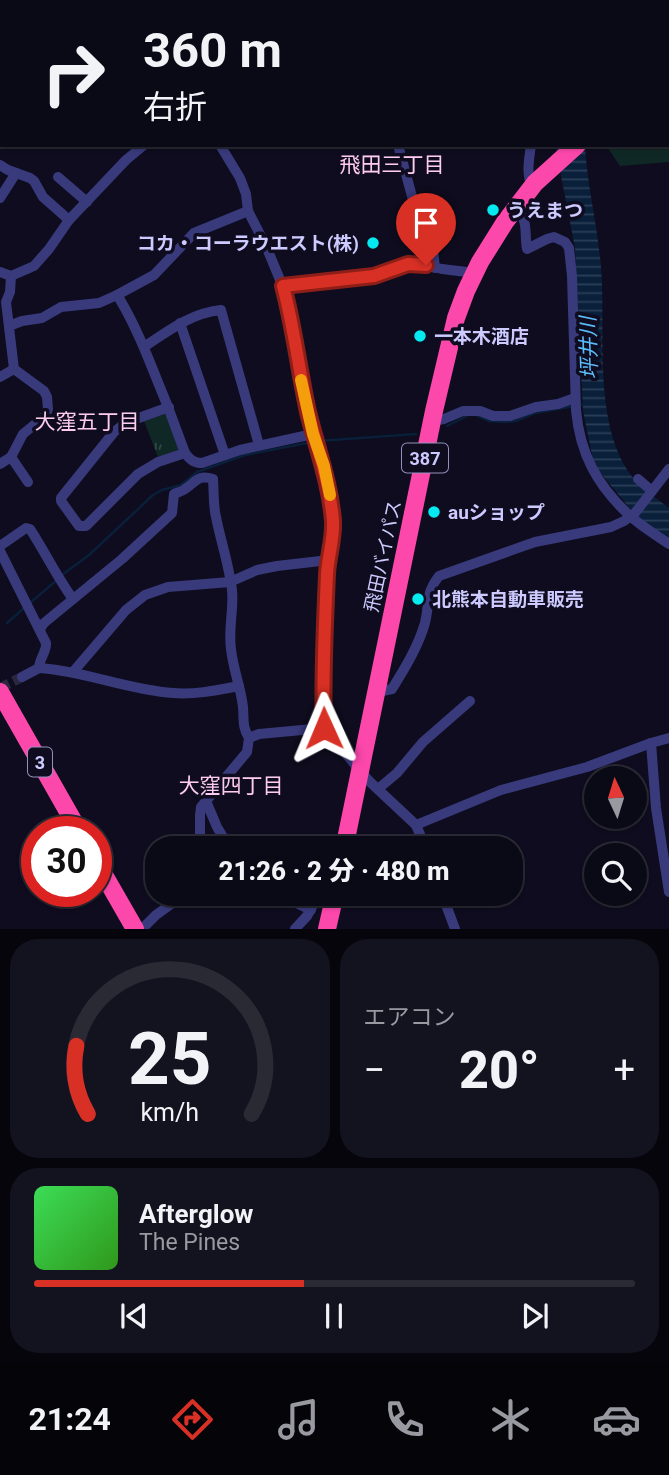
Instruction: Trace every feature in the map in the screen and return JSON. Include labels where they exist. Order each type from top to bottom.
[{"type":"highway","name":"飛田バイパス","points":[[347,836],[432,421],[456,318],[475,273],[505,222],[532,187],[575,147]]},
{"type":"highway","name":"3","points":[[0,692],[70,816]]},
{"type":"highway","points":[[112,889],[135,929]]},
{"type":"highway","points":[[327,929],[332,906]]},
{"type":"street","points":[[0,464],[11,457],[23,434],[45,416],[48,409],[44,391],[14,369],[6,302],[10,292],[5,274],[34,266],[69,220],[142,147]]},
{"type":"street","points":[[222,147],[240,178],[248,211],[283,286],[313,434],[324,466],[333,539],[329,560],[324,728],[378,789],[416,825],[421,836]]},
{"type":"street","points":[[399,147],[413,200],[430,236],[435,268]]},
{"type":"street","points":[[531,147],[527,170],[532,187]]},
{"type":"street","points":[[0,165],[34,181],[43,197],[69,220]]},
{"type":"street","points":[[0,198],[16,173]]},
{"type":"street","points":[[58,177],[87,202]]},
{"type":"street","points":[[516,208],[525,221],[527,249],[554,237],[565,242],[569,248],[575,398],[583,450],[590,466],[601,485],[669,544]]},
{"type":"street","points":[[9,326],[42,318],[61,307],[99,303],[117,295],[154,275],[194,233],[248,211]]},
{"type":"street","points":[[283,286],[374,276],[408,264],[475,273]]},
{"type":"street","points":[[117,295],[144,347],[186,453],[213,479],[215,515],[229,567],[232,596],[229,631],[244,710],[247,752],[201,807],[200,836]]},
{"type":"street","points":[[144,347],[180,323],[208,311],[221,310],[260,445]]},
{"type":"street","points":[[180,323],[225,454]]},
{"type":"street","points":[[0,377],[14,369]]},
{"type":"street","points":[[432,421],[474,410],[493,416],[510,416],[575,398]]},
{"type":"street","points":[[169,407],[125,423],[114,432],[61,501],[79,526],[86,527],[138,474],[158,462],[186,453]]},
{"type":"street","points":[[40,629],[172,513],[174,494],[186,489],[203,470],[225,454],[313,434]]},
{"type":"street","points":[[11,457],[27,482]]},
{"type":"street","points":[[378,692],[392,689],[415,651],[425,622],[430,587],[439,576],[535,542],[611,527],[633,515],[669,469]]},
{"type":"street","points":[[638,480],[651,493]]},
{"type":"street","points":[[0,546],[26,528],[30,529],[74,599]]},
{"type":"street","points":[[0,551],[40,629],[46,647],[39,668]]},
{"type":"street","points":[[72,672],[126,610],[145,595],[168,587],[230,582],[257,570],[329,560]]},
{"type":"street","points":[[22,677],[39,668],[72,672],[176,694],[239,686]]},
{"type":"street","points":[[378,789],[397,773],[424,742],[471,701]]},
{"type":"street","points":[[248,738],[259,734],[324,728]]},
{"type":"street","points":[[416,825],[501,790],[587,767],[669,738]]},
{"type":"street","points":[[652,743],[656,808],[669,892]]},
{"type":"street","points":[[206,801],[222,836]]},
{"type":"street","points":[[142,929],[168,906]]},
{"type":"street","points":[[302,906],[311,910]]},
{"type":"street","points":[[295,929],[313,906]]},
{"type":"street","points":[[446,906],[455,929]]},
{"type":"green space","points":[[607,147],[669,147],[669,162],[620,166]]},
{"type":"green space","points":[[165,414],[179,450],[158,457],[144,421]]},
{"type":"water","name":"坪井川","points":[[555,147],[585,147],[600,257],[606,405],[621,459],[636,481],[669,508],[669,542],[637,517],[594,465],[583,411],[575,248]]},
{"type":"waterway","points":[[476,415],[489,421],[516,421],[535,413],[585,404]]},
{"type":"waterway","points":[[447,426],[469,415]]},
{"type":"waterway","points":[[318,441],[416,434]]},
{"type":"waterway","points":[[62,575],[89,555],[153,495],[162,490],[181,485],[197,472],[245,455],[312,442]]},
{"type":"waterway","points":[[30,603],[57,580]]},
{"type":"waterway","points":[[7,623],[25,607]]},
{"type":"tunnel","points":[[0,688],[22,677]]},
{"type":"slow traffic","points":[[301,380],[330,495]]},
{"type":"place","name":"うえまつ","points":[[493,210]]},
{"type":"place","name":"コカ・コーラウエスト(株)","points":[[373,243]]},
{"type":"place","name":"一本木酒店","points":[[420,336]]},
{"type":"place","name":"auショップ","points":[[434,512]]},
{"type":"place","name":"北熊本自動車販売","points":[[418,599]]},
{"type":"district","name":"飛田三丁目","points":[[392,165]]},
{"type":"district","name":"大窪五丁目","points":[[87,422]]},
{"type":"district","name":"大窪四丁目","points":[[231,786]]},
{"type":"route","points":[[324,728],[327,569],[333,539],[333,522],[329,488],[313,434],[283,286],[374,276],[408,264],[426,265]]}]
